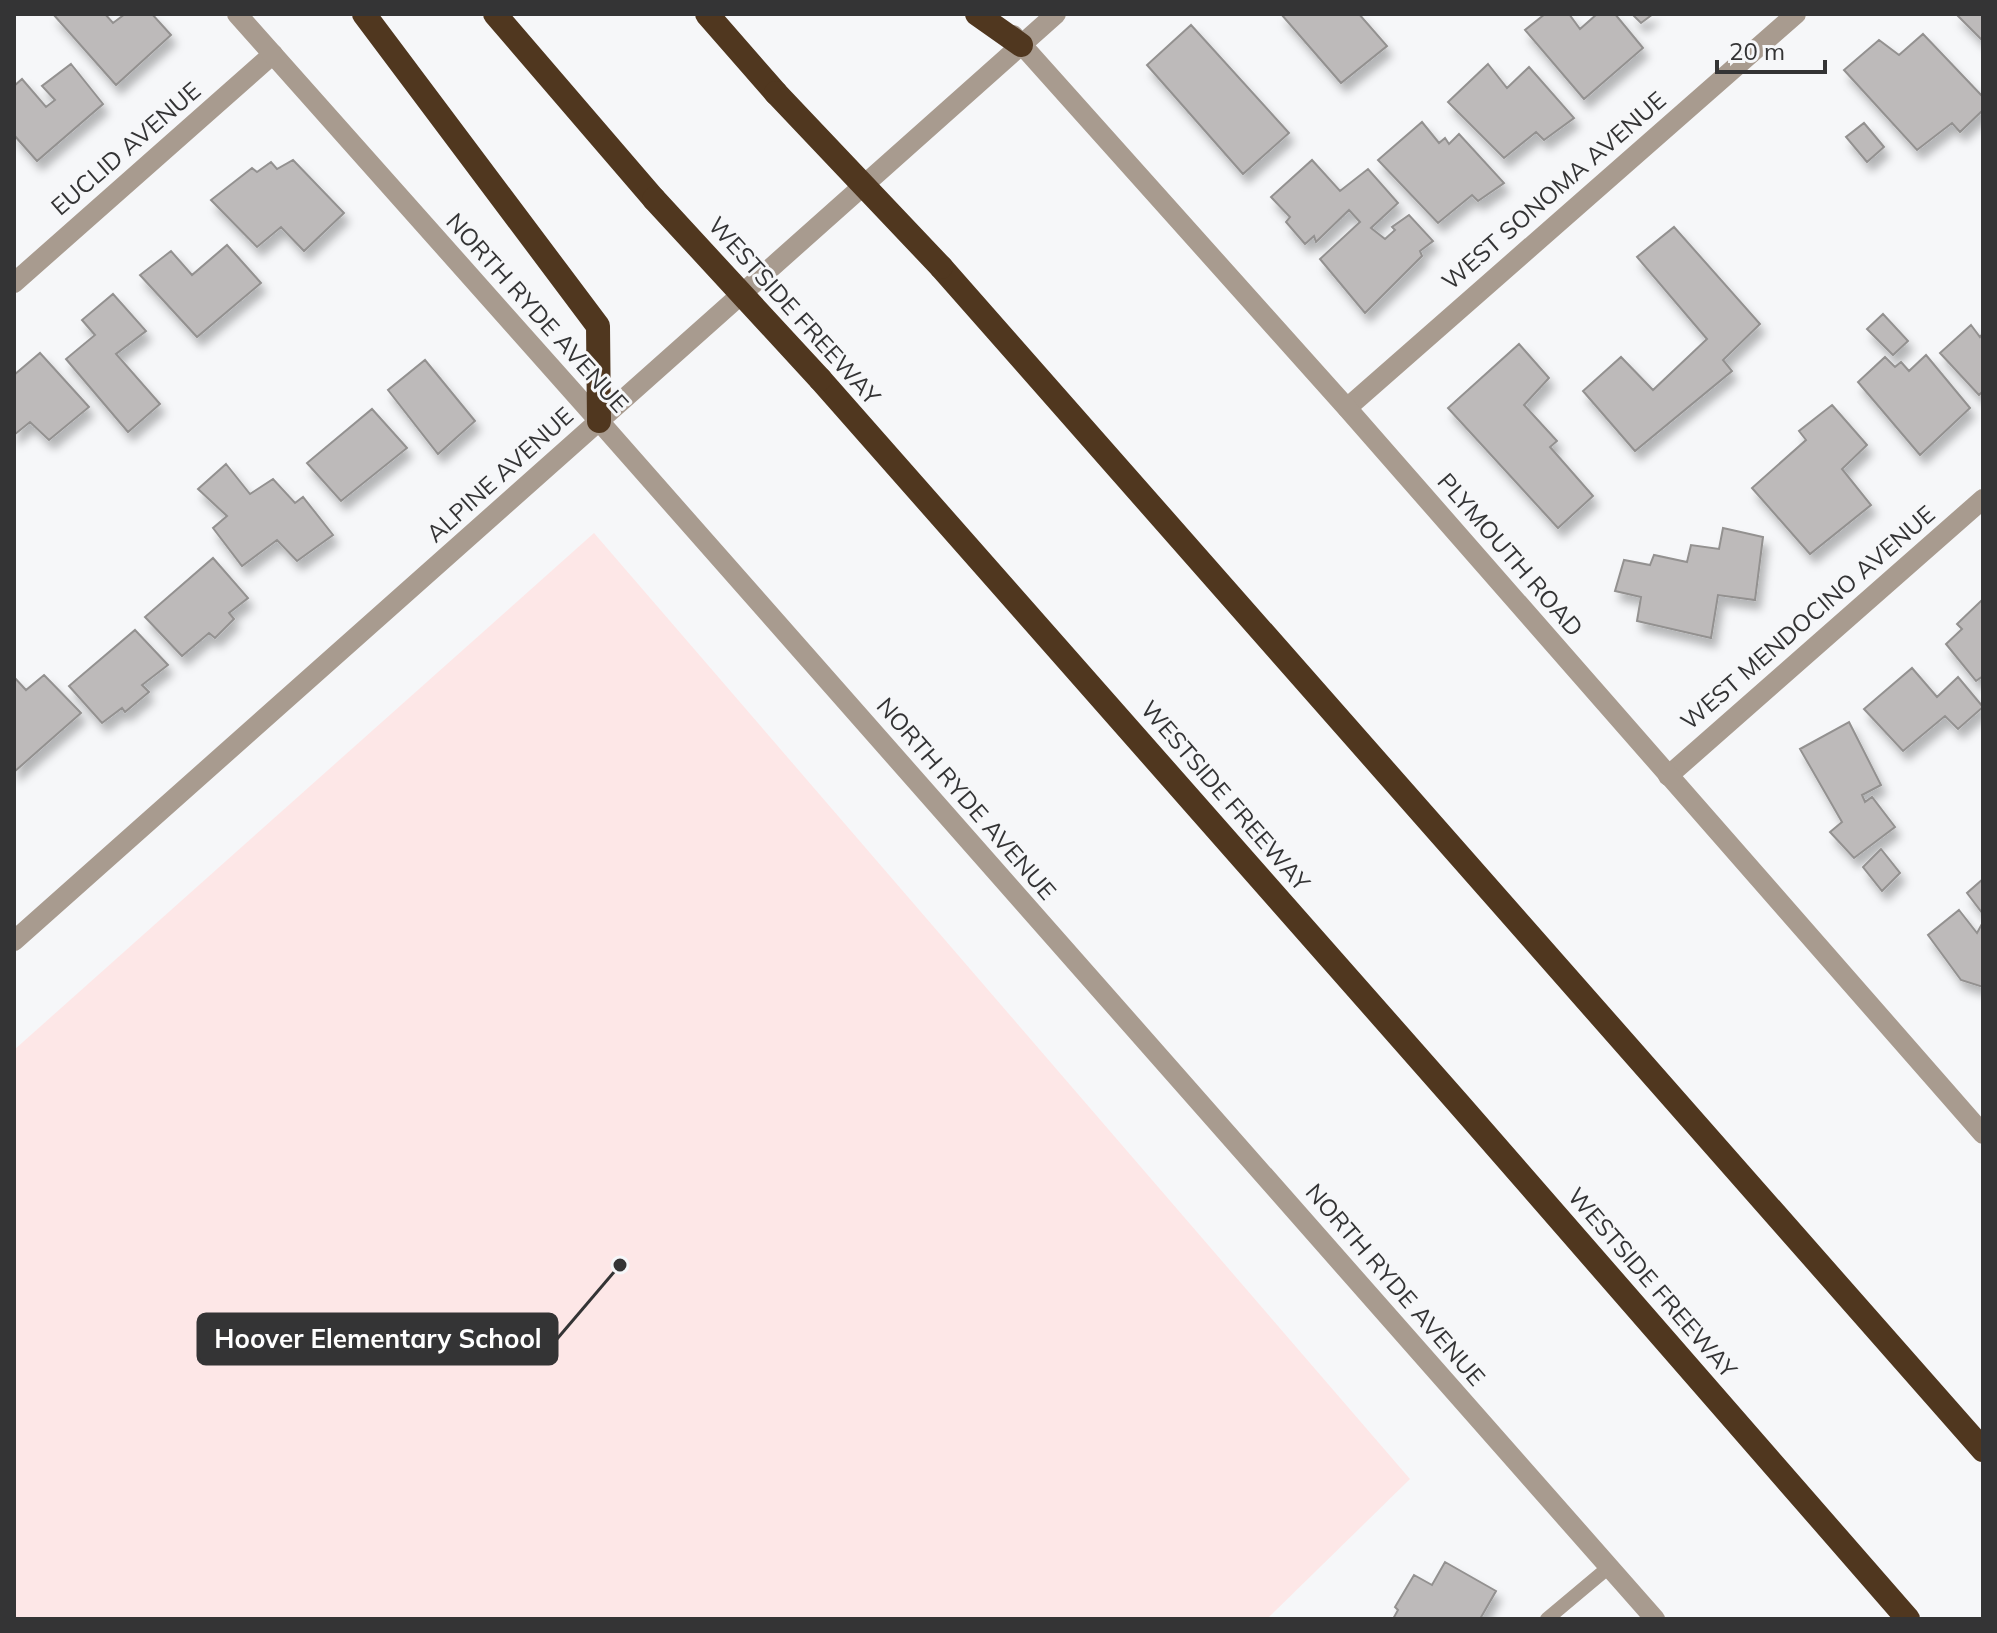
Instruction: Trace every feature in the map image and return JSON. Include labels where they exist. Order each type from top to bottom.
[{"type":"highway","points":[[364,14],[598,326],[599,421]]},
{"type":"highway","name":"WESTSIDE FREEWAY","points":[[495,14],[654,199],[820,379],[1438,1080],[1908,1619]]},
{"type":"highway","points":[[707,14],[776,93],[941,267],[1983,1450]]},
{"type":"highway","points":[[977,14],[1021,45]]},
{"type":"street","name":"NORTH RYDE AVENUE","points":[[237,14],[1655,1619]]},
{"type":"street","name":"PLYMOUTH ROAD","points":[[995,14],[1347,408],[1983,1134]]},
{"type":"street","name":"ALPINE AVENUE","points":[[14,941],[1056,14]]},
{"type":"street","name":"WEST SONOMA AVENUE","points":[[1347,408],[1796,14]]},
{"type":"street","name":"EUCLID AVENUE","points":[[14,283],[273,54]]},
{"type":"street","name":"WEST MENDOCINO AVENUE","points":[[1668,776],[1983,499]]},
{"type":"lane","points":[[1547,1619],[1609,1567]]},
{"type":"shaded area","points":[[594,533],[1410,1479],[1267,1619],[14,1619],[14,1050]]},
{"type":"building","points":[[53,14],[105,14],[113,23],[125,14],[152,14],[171,35],[116,85]]},
{"type":"building","points":[[1281,14],[1359,14],[1387,46],[1341,83]]},
{"type":"building","points":[[1545,14],[1569,14],[1580,29],[1597,14],[1615,14],[1643,48],[1584,99],[1525,30]]},
{"type":"building","points":[[1632,14],[1653,14],[1641,23]]},
{"type":"building","points":[[1956,14],[1983,14],[1983,41]]},
{"type":"building","points":[[1191,25],[1289,133],[1243,174],[1147,65]]},
{"type":"building","points":[[1923,34],[1983,97],[1983,110],[1960,132],[1952,123],[1917,150],[1844,70],[1879,40],[1899,55]]},
{"type":"building","points":[[71,64],[103,104],[37,161],[14,135],[14,86],[22,79],[46,107],[55,100],[42,86]]},
{"type":"building","points":[[1488,64],[1507,88],[1529,67],[1574,118],[1544,140],[1536,132],[1504,158],[1448,102]]},
{"type":"building","points":[[1422,122],[1439,143],[1445,138],[1449,144],[1459,134],[1504,183],[1478,201],[1472,195],[1438,223],[1378,160]]},
{"type":"building","points":[[1864,123],[1884,147],[1867,162],[1846,137]]},
{"type":"building","points":[[293,160],[344,213],[304,251],[281,227],[257,247],[211,200],[252,168],[257,172],[271,162],[277,169]]},
{"type":"building","points":[[1312,160],[1340,191],[1368,169],[1398,203],[1371,228],[1385,239],[1395,230],[1392,227],[1409,215],[1433,241],[1420,251],[1422,256],[1365,313],[1320,259],[1360,222],[1349,210],[1316,242],[1314,236],[1305,244],[1286,222],[1290,217],[1271,197]]},
{"type":"building","points":[[1674,227],[1760,324],[1723,360],[1732,371],[1635,451],[1583,391],[1621,357],[1653,390],[1707,339],[1637,257]]},
{"type":"building","points":[[227,245],[261,283],[197,337],[140,275],[171,251],[192,275]]},
{"type":"building","points":[[113,294],[146,331],[116,354],[160,404],[128,432],[66,359],[95,335],[82,320]]},
{"type":"building","points":[[1883,314],[1908,341],[1893,355],[1867,329]]},
{"type":"building","points":[[1971,325],[1980,337],[1983,333],[1983,391],[1979,395],[1940,353]]},
{"type":"building","points":[[1519,344],[1549,378],[1524,405],[1557,441],[1550,447],[1593,496],[1558,528],[1448,408]]},
{"type":"building","points":[[40,353],[89,407],[49,440],[30,422],[14,435],[14,375]]},
{"type":"building","points":[[1926,355],[1970,408],[1920,455],[1858,382],[1885,357],[1895,367],[1901,362],[1909,371]]},
{"type":"building","points":[[425,360],[475,421],[438,454],[388,390]]},
{"type":"building","points":[[1832,405],[1867,445],[1842,469],[1871,505],[1810,554],[1752,488],[1806,440],[1799,431]]},
{"type":"building","points":[[372,409],[407,448],[341,501],[307,463]]},
{"type":"building","points":[[226,464],[250,494],[273,479],[295,503],[303,497],[333,535],[297,561],[277,540],[242,566],[213,528],[227,516],[198,489]]},
{"type":"building","points":[[1723,528],[1763,537],[1755,600],[1718,595],[1711,638],[1637,621],[1641,597],[1615,591],[1624,560],[1650,565],[1654,555],[1687,562],[1691,545],[1719,549]]},
{"type":"building","points":[[213,558],[248,598],[229,613],[234,619],[215,638],[209,633],[182,656],[145,617]]},
{"type":"building","points":[[1983,599],[1983,676],[1976,681],[1946,644],[1962,629],[1957,624]]},
{"type":"building","points":[[135,630],[168,665],[142,685],[149,692],[125,712],[122,708],[102,723],[69,686]]},
{"type":"building","points":[[1912,668],[1937,697],[1958,677],[1983,707],[1958,729],[1945,716],[1903,751],[1864,709]]},
{"type":"building","points":[[44,675],[81,713],[14,772],[14,677],[26,690]]},
{"type":"building","points":[[1849,722],[1881,785],[1862,795],[1865,802],[1872,797],[1895,827],[1854,858],[1830,832],[1842,822],[1800,749]]},
{"type":"building","points":[[1881,849],[1900,873],[1882,891],[1863,867]]},
{"type":"building","points":[[1983,879],[1983,914],[1967,893]]},
{"type":"building","points":[[1959,910],[1977,933],[1983,922],[1983,987],[1961,980],[1928,935]]},
{"type":"building","points":[[1445,1562],[1496,1591],[1480,1619],[1393,1619],[1398,1610],[1395,1607],[1414,1575],[1432,1585]]},
{"type":"place","name":"Hoover Elementary School","points":[[620,1265]]}]
